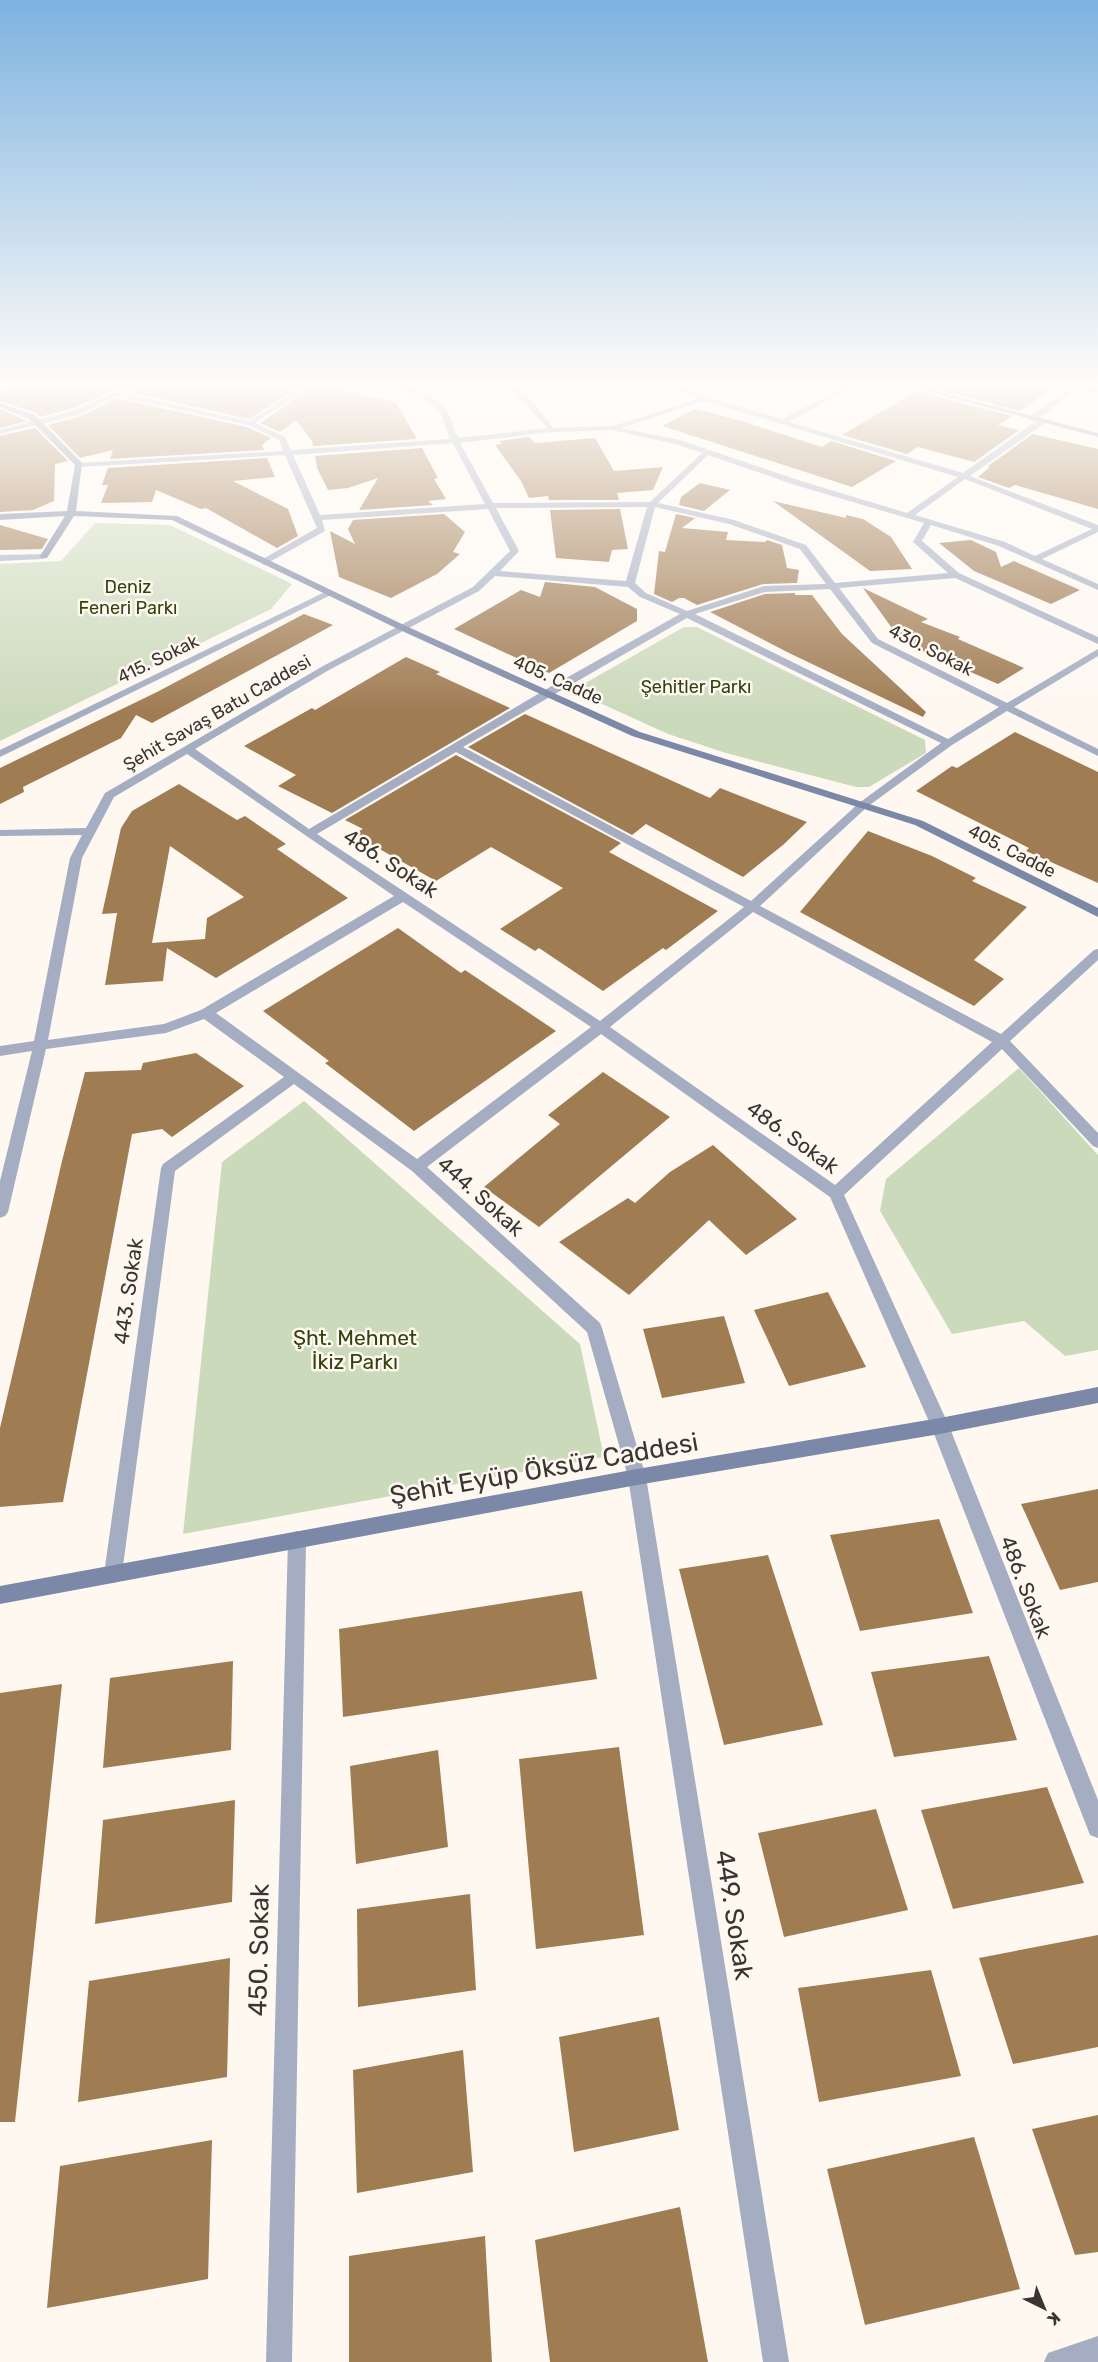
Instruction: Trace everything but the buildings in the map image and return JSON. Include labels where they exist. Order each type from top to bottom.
[{"type":"street","points":[[0,558],[44,556],[71,513],[75,493]]},
{"type":"street","points":[[264,562],[322,529],[306,493]]},
{"type":"street","name":"Şehit Savaş Batu Caddesi","points":[[0,1212],[39,1047],[76,858],[109,795],[326,669],[476,589],[514,551],[483,493]]},
{"type":"street","points":[[630,584],[652,504],[663,493]]},
{"type":"street","points":[[832,493],[1002,544],[1098,587]]},
{"type":"street","points":[[908,516],[940,493]]},
{"type":"street","points":[[1008,493],[1098,529]]},
{"type":"street","name":"430. Sokak","points":[[317,518],[490,506],[652,504],[731,522],[803,547],[875,641],[1098,753]]},
{"type":"street","name":"405. Cadde","points":[[0,517],[71,513],[174,518],[403,628],[636,734],[919,823],[1098,913]]},
{"type":"street","points":[[929,522],[916,542],[956,575],[1098,641]]},
{"type":"street","points":[[1035,559],[1098,529]]},
{"type":"street","points":[[492,573],[630,584],[643,595],[687,614],[948,743]]},
{"type":"street","points":[[309,834],[547,693],[687,614],[764,590],[956,575]]},
{"type":"street","name":"415. Sokak","points":[[0,754],[330,593]]},
{"type":"street","points":[[417,1167],[601,1027],[753,906],[862,805],[948,743],[1098,651]]},
{"type":"street","points":[[455,747],[1002,1041],[1098,1142]]},
{"type":"street","name":"486. Sokak","points":[[188,749],[309,834],[601,1027],[836,1194],[940,1426],[1098,1827]]},
{"type":"street","points":[[0,833],[90,831]]},
{"type":"street","points":[[0,1051],[166,1028],[206,1013],[403,896]]},
{"type":"street","points":[[836,1194],[1098,953]]},
{"type":"street","name":"444. Sokak","points":[[206,1013],[417,1167],[594,1328],[637,1477]]},
{"type":"street","name":"443. Sokak","points":[[113,1574],[168,1168],[294,1077]]},
{"type":"street","name":"Şehit Eyüp Öksüz Caddesi","points":[[0,1595],[637,1477],[940,1426],[1098,1395]]},
{"type":"street","name":"449. Sokak","points":[[637,1477],[776,2362]]},
{"type":"street","name":"450. Sokak","points":[[279,2362],[297,1540]]},
{"type":"street","points":[[1057,2362],[1098,2349]]},
{"type":"green space","name":"Deniz Feneri Parkı","points":[[95,523],[170,525],[292,584],[271,609],[0,741],[0,564],[61,561]]},
{"type":"green space","name":"Şehitler Parkı","points":[[684,627],[697,627],[925,740],[926,753],[869,787],[856,787],[726,753],[668,734],[578,693],[580,686]]},
{"type":"green space","points":[[1019,1068],[1098,1155],[1098,1350],[1065,1356],[1024,1321],[952,1334],[880,1211],[886,1179]]},
{"type":"green space","name":"Şht. Mehmet İkiz Parkı","points":[[304,1101],[580,1344],[604,1457],[183,1534],[222,1162]]}]
